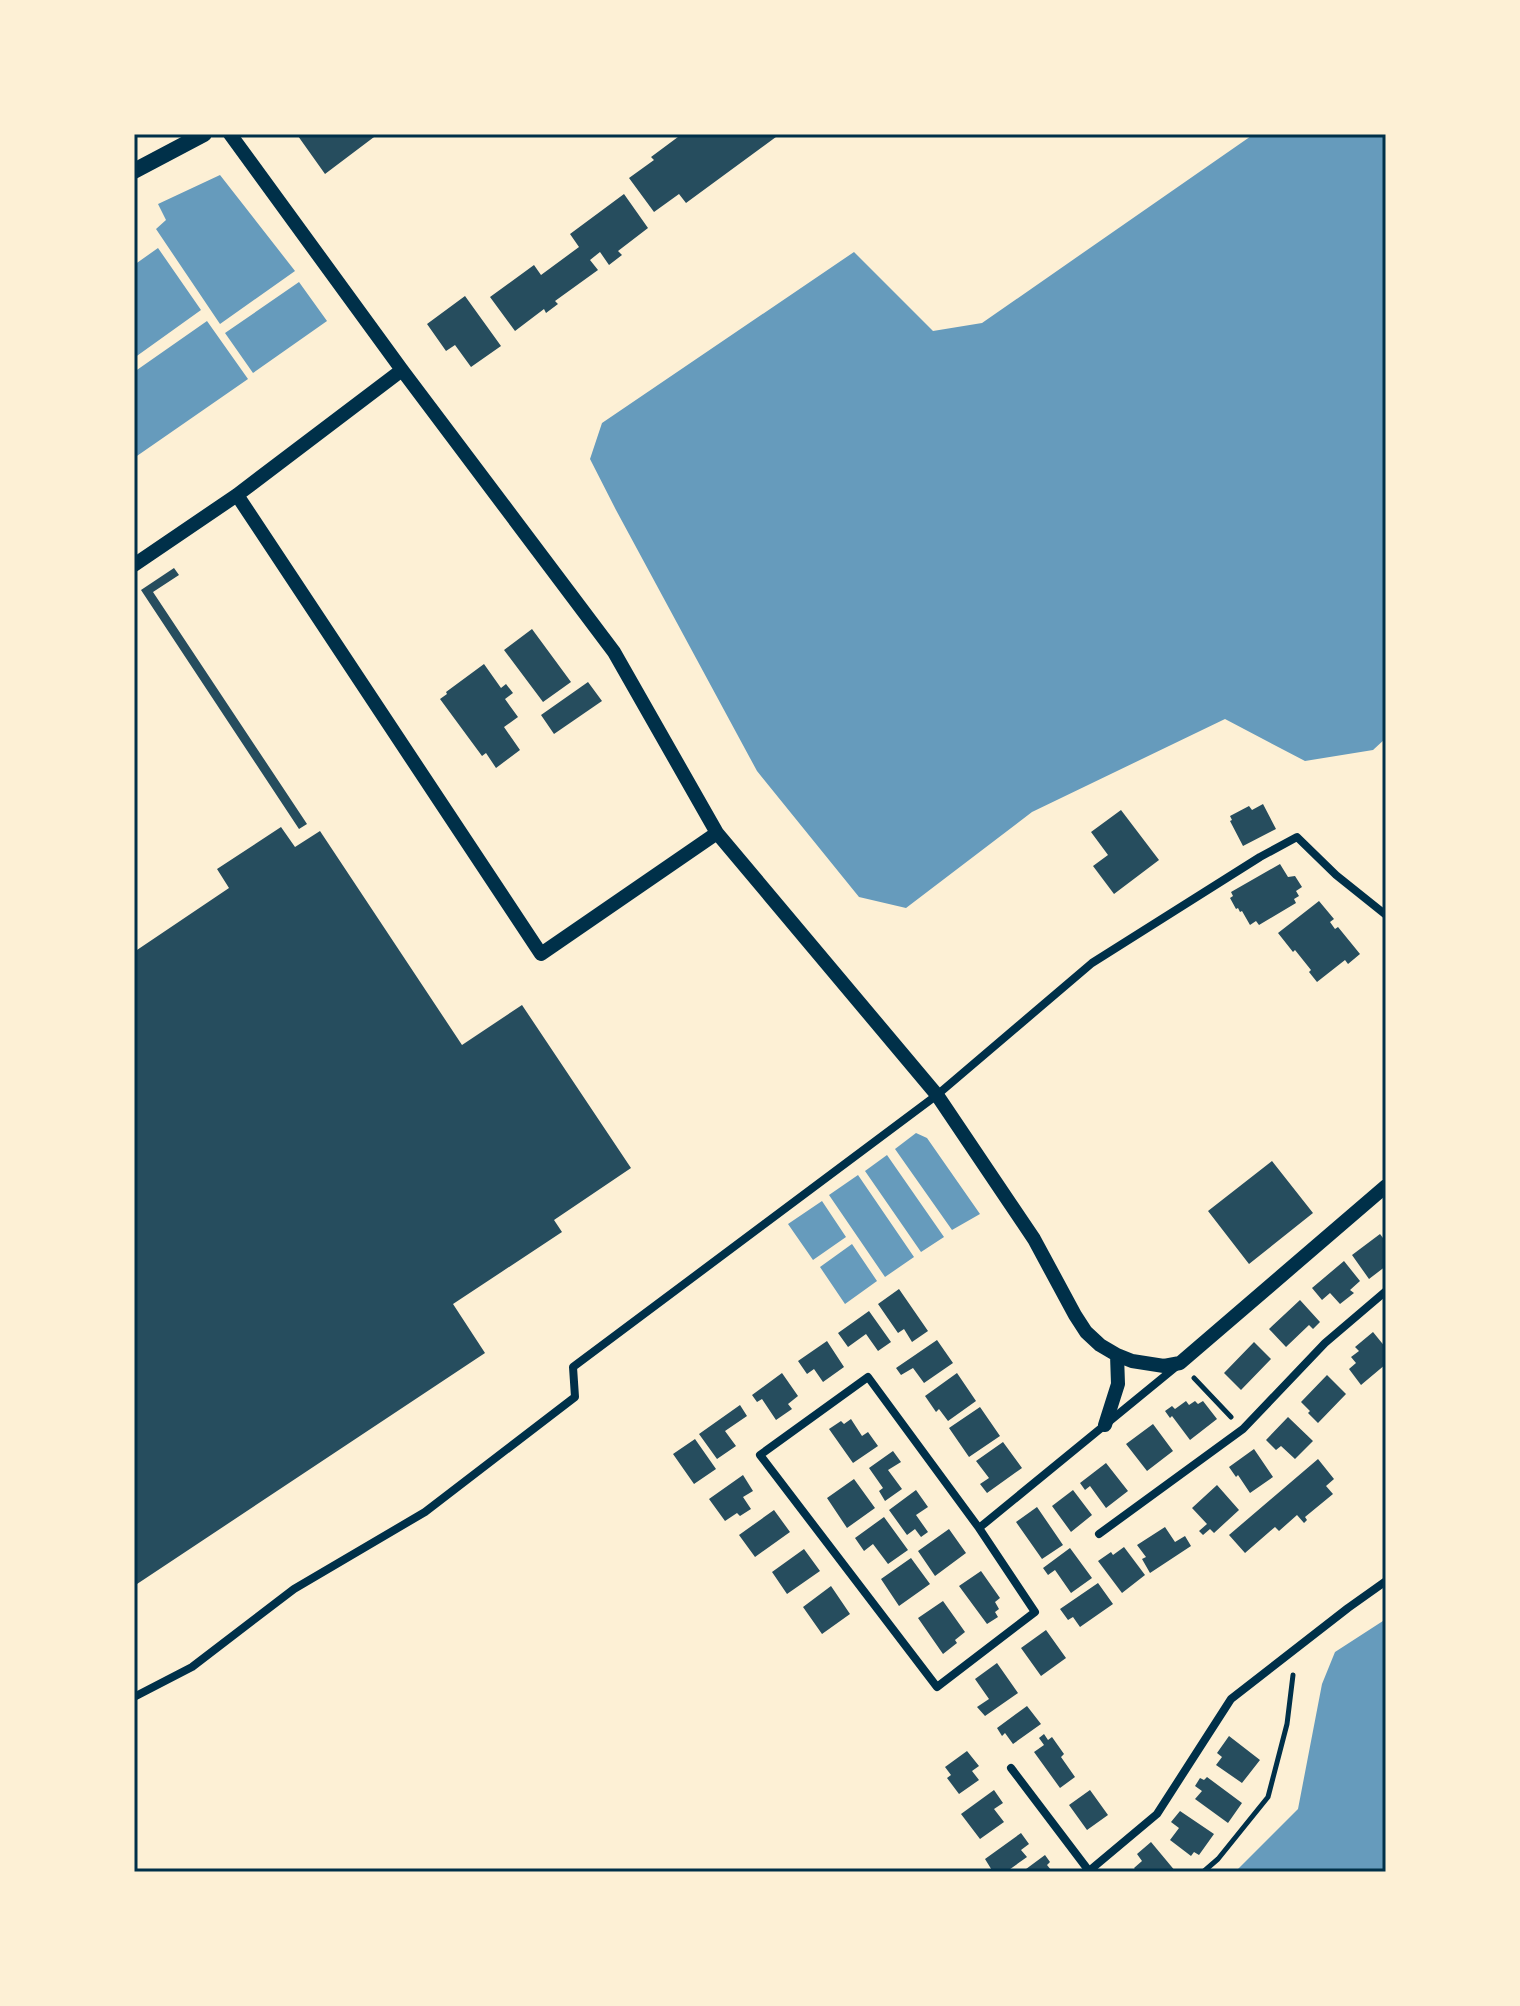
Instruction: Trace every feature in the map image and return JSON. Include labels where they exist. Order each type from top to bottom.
[{"type":"main road","points":[[134,171],[204,134]]},
{"type":"street","points":[[230,134],[614,652],[717,833],[937,1095],[1034,1239],[1086,1332],[1117,1355],[1148,1365],[1180,1363]]},
{"type":"street","points":[[134,565],[237,495],[402,370]]},
{"type":"street","points":[[237,495],[541,954],[717,833]]},
{"type":"street","points":[[134,1697],[192,1667],[294,1589],[425,1512],[575,1397],[573,1367],[937,1095],[1092,963],[1260,857],[1297,837],[1336,875],[1386,915]]},
{"type":"street","points":[[979,1528],[1180,1363],[1386,1186]]},
{"type":"street","points":[[1099,1534],[1243,1429],[1325,1343],[1386,1291]]},
{"type":"street","points":[[1105,1425],[1118,1384],[1117,1355]]},
{"type":"street","points":[[868,1377],[979,1528],[1035,1612],[937,1687],[760,1455],[868,1377]]},
{"type":"street","points":[[1011,1768],[1088,1871],[1157,1814],[1231,1699],[1386,1581]]},
{"type":"path","points":[[1180,1363],[1243,1429]]},
{"type":"path","points":[[1203,1872],[1218,1859],[1268,1797],[1287,1724],[1295,1650]]},
{"type":"water","points":[[1254,134],[1386,134],[1386,738],[1373,750],[1305,761],[1225,719],[1032,812],[906,908],[859,897],[757,771],[590,459],[602,423],[854,252],[933,331],[982,323]]},
{"type":"water","points":[[220,175],[295,271],[220,324],[156,229],[166,220],[158,204]]},
{"type":"water","points":[[158,248],[201,310],[134,358],[134,265]]},
{"type":"water","points":[[299,282],[327,321],[253,373],[225,333]]},
{"type":"water","points":[[207,321],[248,379],[134,458],[134,372]]},
{"type":"water","points":[[916,1133],[927,1138],[980,1214],[952,1230],[895,1149]]},
{"type":"water","points":[[887,1155],[944,1237],[921,1252],[865,1171]]},
{"type":"water","points":[[858,1175],[914,1257],[885,1277],[829,1195]]},
{"type":"water","points":[[822,1201],[846,1237],[813,1260],[788,1224]]},
{"type":"water","points":[[852,1244],[877,1281],[845,1304],[820,1267]]},
{"type":"water","points":[[1386,1619],[1386,1872],[1235,1872],[1298,1809],[1322,1684],[1335,1652]]},
{"type":"building","points":[[378,134],[325,174],[298,136]]},
{"type":"building","points":[[682,134],[780,134],[686,203],[679,194],[654,212],[629,178]]},
{"type":"building","points":[[624,194],[648,228],[618,251],[622,255],[609,265],[600,252],[590,260],[598,270],[555,301],[558,304],[546,313],[544,309],[515,331],[490,297],[534,265],[541,275],[579,247],[570,234]]},
{"type":"building","points":[[465,296],[501,346],[471,367],[455,345],[446,351],[427,324]]},
{"type":"building","points":[[174,568],[179,575],[153,592],[307,824],[299,829],[141,590]]},
{"type":"building","points":[[532,629],[571,682],[543,702],[504,650]]},
{"type":"building","points":[[484,664],[501,688],[506,684],[513,693],[505,699],[518,717],[504,727],[520,750],[496,768],[486,753],[482,756],[440,699]]},
{"type":"building","points":[[588,682],[602,701],[554,734],[541,715]]},
{"type":"building","points":[[1263,804],[1276,829],[1243,846],[1230,816],[1249,806],[1252,810]]},
{"type":"building","points":[[1121,810],[1159,860],[1114,894],[1093,866],[1108,855],[1091,832]]},
{"type":"building","points":[[281,827],[295,847],[320,831],[462,1045],[522,1005],[631,1168],[554,1220],[562,1232],[453,1304],[485,1353],[134,1586],[134,952],[229,888],[217,869]]},
{"type":"building","points":[[1280,864],[1288,877],[1295,876],[1302,887],[1296,891],[1299,896],[1294,899],[1296,903],[1259,925],[1256,921],[1250,925],[1242,911],[1236,909],[1230,898],[1233,896],[1231,892]]},
{"type":"building","points":[[1319,901],[1334,919],[1330,922],[1335,929],[1338,927],[1360,954],[1348,964],[1345,960],[1317,982],[1309,972],[1311,970],[1278,933]]},
{"type":"building","points":[[1272,1161],[1313,1213],[1249,1264],[1208,1211]]},
{"type":"building","points":[[1380,1234],[1386,1242],[1386,1266],[1369,1279],[1352,1255]]},
{"type":"building","points":[[1344,1261],[1360,1281],[1350,1290],[1354,1293],[1340,1304],[1330,1293],[1322,1300],[1312,1288]]},
{"type":"building","points":[[899,1289],[928,1331],[912,1342],[904,1329],[898,1333],[878,1304]]},
{"type":"building","points":[[1300,1300],[1320,1322],[1313,1329],[1309,1325],[1286,1347],[1269,1329]]},
{"type":"building","points":[[869,1311],[891,1342],[878,1351],[866,1334],[848,1347],[838,1333]]},
{"type":"building","points":[[1373,1332],[1386,1348],[1386,1364],[1361,1385],[1349,1369],[1356,1363],[1351,1357],[1359,1351],[1355,1347]]},
{"type":"building","points":[[937,1340],[953,1363],[924,1383],[913,1368],[901,1375],[896,1368]]},
{"type":"building","points":[[827,1341],[844,1367],[823,1382],[814,1369],[807,1374],[798,1361]]},
{"type":"building","points":[[1254,1342],[1271,1359],[1241,1390],[1224,1373]]},
{"type":"building","points":[[782,1373],[798,1396],[788,1404],[792,1409],[776,1420],[762,1399],[757,1402],[752,1395]]},
{"type":"building","points":[[957,1373],[976,1401],[948,1421],[939,1409],[936,1412],[925,1396]]},
{"type":"building","points":[[1327,1375],[1346,1394],[1318,1423],[1301,1402]]},
{"type":"building","points":[[1186,1401],[1189,1405],[1203,1401],[1217,1419],[1190,1440],[1165,1411],[1172,1406],[1175,1409]]},
{"type":"building","points":[[740,1405],[747,1416],[725,1431],[736,1446],[717,1459],[699,1434]]},
{"type":"building","points":[[980,1407],[1000,1436],[969,1457],[949,1428]]},
{"type":"building","points":[[1288,1417],[1313,1441],[1295,1459],[1281,1446],[1276,1450],[1266,1440]]},
{"type":"building","points":[[851,1419],[862,1436],[868,1432],[878,1446],[853,1463],[829,1429]]},
{"type":"building","points":[[1153,1424],[1173,1451],[1147,1471],[1126,1444]]},
{"type":"building","points":[[695,1439],[716,1469],[694,1484],[673,1454]]},
{"type":"building","points":[[1003,1442],[1022,1468],[987,1493],[980,1484],[989,1478],[976,1461]]},
{"type":"building","points":[[1254,1449],[1273,1477],[1250,1493],[1229,1467]]},
{"type":"building","points":[[893,1451],[901,1462],[888,1470],[902,1489],[885,1501],[879,1491],[883,1488],[869,1468]]},
{"type":"building","points":[[1318,1459],[1334,1479],[1326,1486],[1333,1494],[1305,1517],[1307,1520],[1304,1523],[1297,1515],[1279,1531],[1275,1527],[1245,1553],[1229,1535]]},
{"type":"building","points":[[1106,1463],[1128,1491],[1106,1508],[1090,1486],[1085,1490],[1080,1483]]},
{"type":"building","points":[[743,1475],[753,1491],[743,1497],[751,1509],[725,1521],[709,1499]]},
{"type":"building","points":[[854,1479],[875,1508],[847,1528],[827,1498]]},
{"type":"building","points":[[1217,1485],[1239,1510],[1214,1533],[1210,1529],[1203,1535],[1199,1531],[1207,1524],[1192,1508]]},
{"type":"building","points":[[916,1490],[928,1507],[916,1515],[928,1532],[921,1537],[915,1529],[907,1535],[889,1510]]},
{"type":"building","points":[[1073,1490],[1092,1515],[1071,1532],[1052,1506]]},
{"type":"building","points":[[1037,1507],[1063,1545],[1042,1559],[1016,1522]]},
{"type":"building","points":[[774,1510],[790,1532],[755,1557],[739,1535]]},
{"type":"building","points":[[884,1517],[908,1550],[888,1564],[873,1544],[864,1551],[855,1538]]},
{"type":"building","points":[[1165,1527],[1175,1542],[1185,1536],[1191,1546],[1150,1573],[1142,1559],[1146,1557],[1137,1545]]},
{"type":"building","points":[[949,1529],[966,1553],[935,1576],[918,1551]]},
{"type":"building","points":[[1124,1547],[1145,1575],[1122,1593],[1098,1561]]},
{"type":"building","points":[[1070,1548],[1092,1578],[1071,1593],[1055,1570],[1048,1575],[1043,1568]]},
{"type":"building","points":[[804,1549],[820,1571],[787,1594],[772,1572]]},
{"type":"building","points":[[911,1558],[930,1584],[899,1606],[881,1579]]},
{"type":"building","points":[[981,1571],[1000,1598],[995,1602],[999,1609],[995,1612],[998,1617],[987,1624],[959,1586]]},
{"type":"building","points":[[1098,1583],[1113,1604],[1080,1627],[1073,1617],[1068,1620],[1060,1609]]},
{"type":"building","points":[[831,1586],[850,1614],[822,1634],[803,1607]]},
{"type":"building","points":[[943,1601],[965,1632],[943,1654],[918,1618]]},
{"type":"building","points":[[1046,1630],[1066,1658],[1041,1676],[1021,1648]]},
{"type":"building","points":[[997,1663],[1018,1693],[985,1716],[977,1707],[989,1699],[975,1679]]},
{"type":"building","points":[[1027,1706],[1041,1724],[1013,1744],[997,1728]]},
{"type":"building","points":[[1044,1734],[1048,1740],[1052,1737],[1075,1777],[1060,1788],[1034,1752],[1044,1745],[1039,1738]]},
{"type":"building","points":[[1229,1736],[1260,1760],[1242,1783],[1216,1765],[1222,1757],[1217,1753]]},
{"type":"building","points":[[967,1751],[979,1766],[972,1771],[979,1780],[959,1794],[947,1778],[951,1775],[945,1767]]},
{"type":"building","points":[[1207,1777],[1242,1803],[1228,1823],[1195,1799],[1202,1791],[1195,1786],[1200,1778],[1204,1780]]},
{"type":"building","points":[[994,1790],[1003,1803],[994,1809],[1004,1822],[980,1839],[961,1814]]},
{"type":"building","points":[[1090,1790],[1108,1815],[1087,1830],[1069,1805]]},
{"type":"building","points":[[1180,1811],[1214,1834],[1199,1855],[1194,1852],[1191,1856],[1170,1840],[1179,1828],[1171,1822]]},
{"type":"building","points":[[1021,1833],[1029,1844],[1021,1850],[1027,1857],[1006,1872],[993,1872],[985,1859]]},
{"type":"building","points":[[1151,1842],[1176,1872],[1137,1872],[1134,1868],[1142,1861],[1137,1854]]},
{"type":"building","points":[[1045,1855],[1051,1870],[1022,1872]]}]
